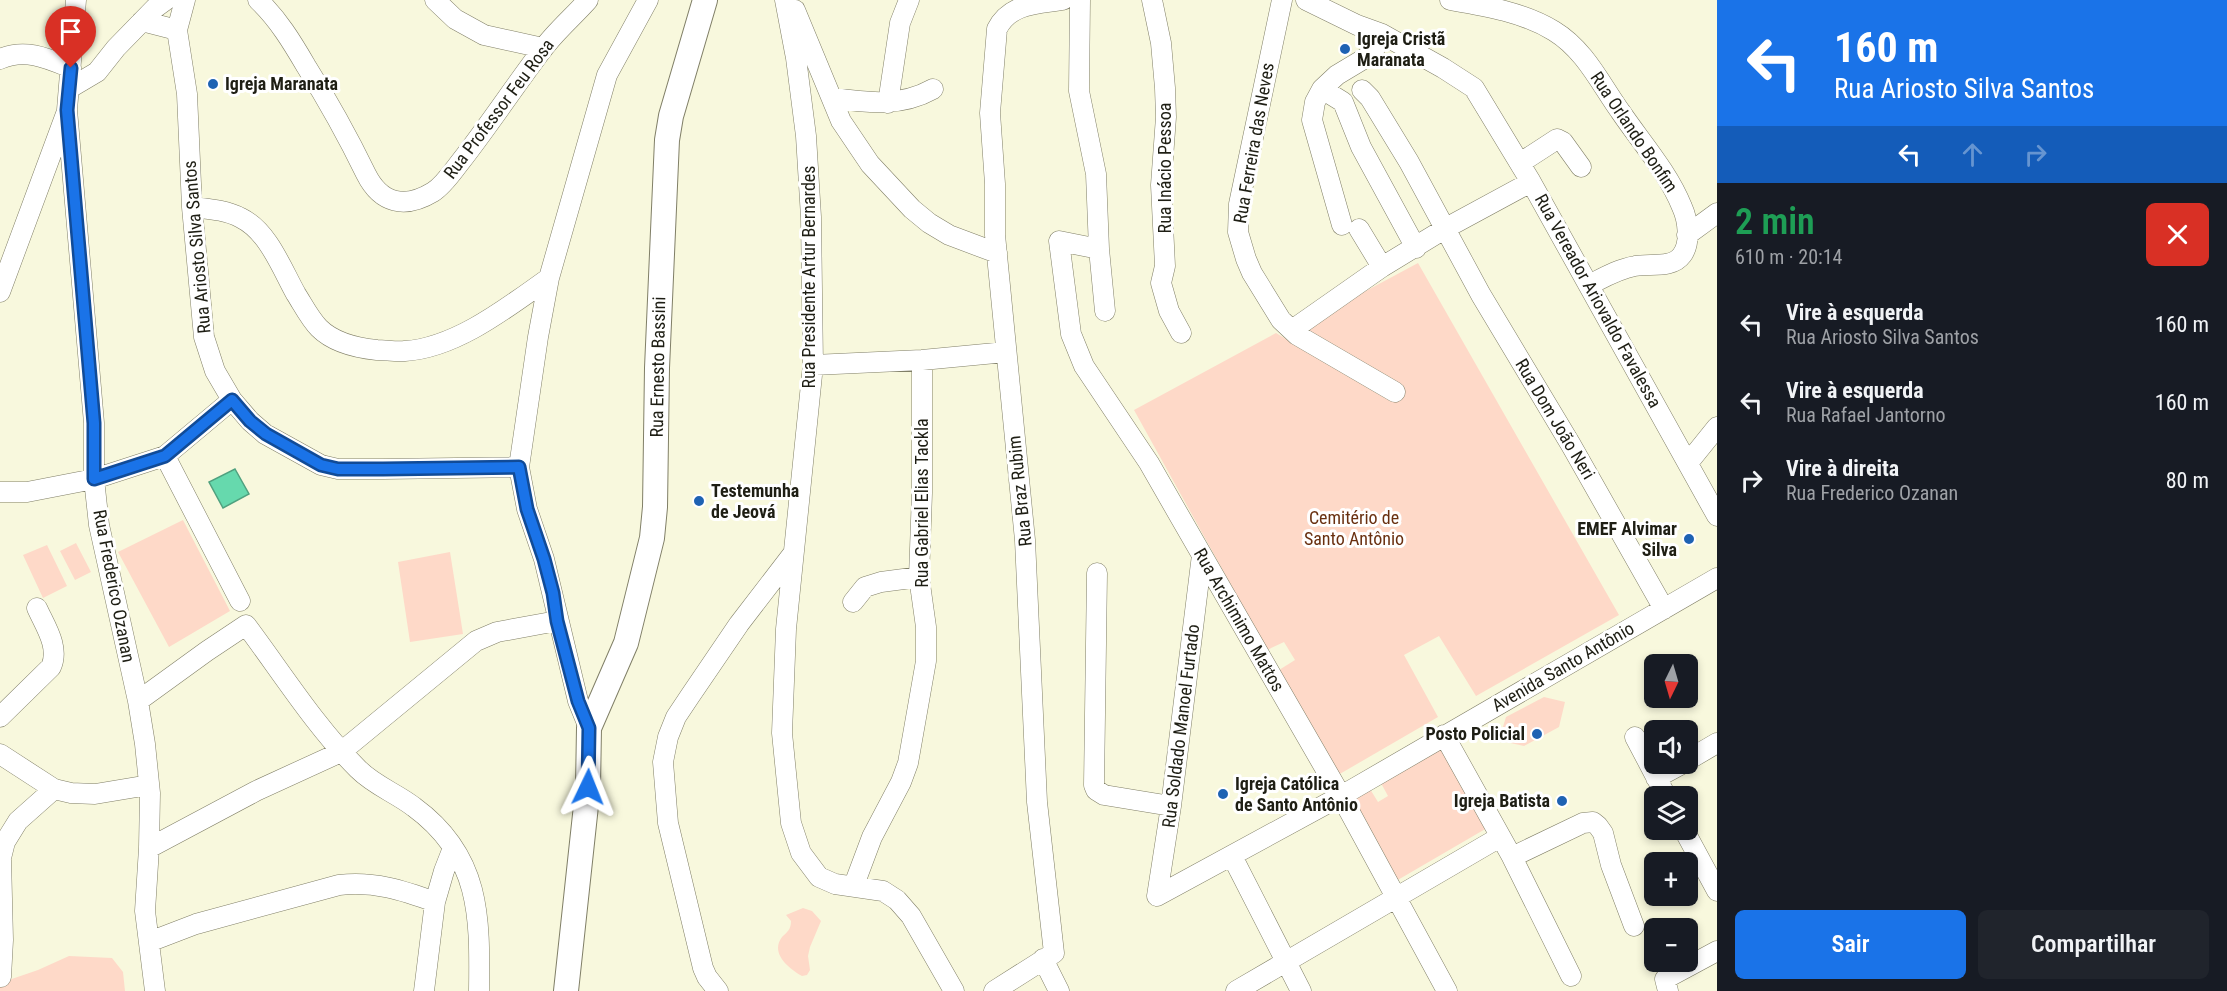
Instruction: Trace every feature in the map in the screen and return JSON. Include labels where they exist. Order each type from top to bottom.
[{"type":"main road","name":"Rua Ernesto Bassini","points":[[589,728],[626,644],[652,538],[656,507],[657,368],[666,152],[671,116],[705,0]]},
{"type":"main road","points":[[566,991],[588,787],[589,728]]},
{"type":"street","name":"Rua Frederico Ozanan","points":[[76,0],[67,110],[94,423],[94,479],[99,525],[138,701],[149,785],[149,848],[145,911],[155,991]]},
{"type":"street","points":[[70,88],[97,72],[116,48],[166,0]]},
{"type":"street","points":[[142,21],[177,30],[185,0]]},
{"type":"street","name":"Rua Professor Feu Rosa","points":[[258,0],[274,15],[303,60],[338,118],[368,177],[380,194],[392,201],[406,202],[422,198],[436,190],[476,142],[543,48],[588,0]]},
{"type":"street","points":[[435,0],[455,19],[483,35],[543,48]]},
{"type":"street","points":[[589,728],[578,701],[557,621],[553,593],[527,509],[519,467],[549,278],[607,75],[648,0]]},
{"type":"street","name":"Rua Presidente Artur Bernardes","points":[[785,0],[796,58],[806,136],[811,218],[813,365],[786,629],[782,734],[791,823],[801,853],[819,877],[835,884],[883,891],[897,900],[911,916],[954,991]]},
{"type":"street","points":[[791,0],[841,121],[870,164],[912,209],[949,235],[997,253]]},
{"type":"street","points":[[888,103],[900,23],[909,0]]},
{"type":"street","name":"Rua Braz Rubim","points":[[1059,991],[1049,956],[1037,802],[1025,540],[997,253],[996,193],[990,113],[997,28],[1003,18],[1026,5],[1063,0]]},
{"type":"street","points":[[1080,0],[1079,91],[1096,174],[1098,249],[1105,311]]},
{"type":"street","name":"Rua Inácio Pessoa","points":[[1152,0],[1161,43],[1166,117],[1161,185],[1165,266],[1161,283],[1169,310],[1181,333]]},
{"type":"street","name":"Rua Ferreira das Neves","points":[[1282,0],[1238,219],[1241,244],[1252,273],[1281,320],[1297,335],[1395,393]]},
{"type":"street","points":[[1306,0],[1382,34],[1372,54],[1337,75],[1322,89],[1315,102],[1312,120],[1350,227],[1382,267]]},
{"type":"street","name":"Rua Orlando Bonfim","points":[[1450,0],[1497,8],[1553,30],[1572,44],[1596,74],[1672,188],[1682,207],[1688,235]]},
{"type":"street","name":"Rua Ariosto Silva Santos","points":[[177,30],[187,94],[192,207],[204,337],[215,370],[232,400],[250,421],[266,434],[321,465],[338,469],[519,467]]},
{"type":"street","name":"Rua Vereador Ariovaldo Favalessa","points":[[1382,34],[1474,88],[1531,182],[1717,516]]},
{"type":"street","points":[[0,59],[25,53],[42,56],[71,68]]},
{"type":"street","points":[[833,98],[888,103],[909,99],[933,89]]},
{"type":"street","points":[[1322,89],[1343,102],[1361,147],[1416,248]]},
{"type":"street","name":"Rua Dom João Neri","points":[[1362,90],[1370,98],[1410,162],[1481,295],[1571,445],[1664,609]]},
{"type":"street","points":[[0,292],[67,110]]},
{"type":"street","points":[[1520,163],[1557,139],[1563,142],[1581,167]]},
{"type":"street","points":[[1292,330],[1382,267],[1446,228],[1531,182]]},
{"type":"street","points":[[192,207],[218,210],[242,218],[259,232],[319,328],[347,345],[365,349],[404,351],[429,347],[449,340],[549,278]]},
{"type":"street","points":[[1588,285],[1634,266],[1670,264],[1677,260],[1685,249],[1688,235],[1717,213]]},
{"type":"street","name":"Rua Archimimo Mattos","points":[[1098,249],[1059,241],[1071,333],[1084,366],[1149,463],[1341,796],[1447,991]]},
{"type":"street","points":[[813,365],[922,360],[1006,352]]},
{"type":"street","name":"Rua Gabriel Elias Tackla","points":[[854,885],[872,837],[901,782],[908,763],[926,662],[926,627],[919,577],[922,493],[922,360]]},
{"type":"street","points":[[0,492],[27,492],[94,479],[165,456],[232,400]]},
{"type":"street","points":[[1688,463],[1717,426]]},
{"type":"street","points":[[165,456],[240,602]]},
{"type":"street","points":[[718,991],[706,977],[703,968],[668,824],[663,762],[668,737],[676,717],[739,624],[792,555]]},
{"type":"street","name":"Rua Soldado Manoel Furtado","points":[[1157,896],[1172,806],[1202,555]]},
{"type":"street","points":[[1097,573],[1093,754],[1096,790],[1104,795],[1172,806]]},
{"type":"street","points":[[853,602],[865,588],[881,582],[919,577]]},
{"type":"street","name":"Avenida Santo Antônio","points":[[1157,896],[1341,796],[1664,609],[1715,582]]},
{"type":"street","points":[[0,717],[51,667],[55,657],[53,645],[37,608]]},
{"type":"street","points":[[149,848],[256,790],[341,752],[476,641],[497,632],[557,621]]},
{"type":"street","points":[[138,701],[246,625],[341,752],[376,785],[413,806],[432,822],[467,869],[480,929],[479,991]]},
{"type":"street","points":[[1444,735],[1512,857],[1571,976]]},
{"type":"street","points":[[1635,737],[1660,786]]},
{"type":"street","points":[[1698,754],[1717,743]]},
{"type":"street","points":[[0,754],[54,789],[71,793],[95,794],[149,785]]},
{"type":"street","points":[[1656,778],[1663,774]]},
{"type":"street","points":[[1,968],[1,858],[5,842],[18,821],[54,789]]},
{"type":"street","points":[[1512,857],[1582,823],[1593,822],[1603,833],[1611,865],[1634,926]]},
{"type":"street","points":[[1243,989],[1500,837]]},
{"type":"street","points":[[1689,840],[1717,891]]},
{"type":"street","points":[[424,991],[435,902],[453,848]]},
{"type":"street","points":[[1232,856],[1301,991]]},
{"type":"street","points":[[149,942],[196,924],[339,885],[360,882],[382,885],[435,902]]},
{"type":"street","points":[[1667,985],[1717,951]]},
{"type":"street","points":[[994,991],[1049,956]]},
{"type":"green space","name":"Cemitério de Santo Antônio","points":[[1418,263],[1619,615],[1476,696],[1439,636],[1404,655],[1438,717],[1338,775],[1279,670],[1295,660],[1284,642],[1267,650],[1134,410],[1276,333],[1390,401],[1399,390],[1297,328]]},
{"type":"green space","points":[[183,520],[230,611],[169,647],[118,552]]},
{"type":"green space","points":[[76,543],[91,572],[75,580],[60,551]]},
{"type":"green space","points":[[47,545],[67,586],[43,598],[23,555]]},
{"type":"green space","points":[[450,552],[463,634],[410,642],[398,562]]},
{"type":"green space","points":[[1544,697],[1565,702],[1559,727],[1524,746],[1506,742],[1501,733],[1506,717]]},
{"type":"green space","points":[[1438,741],[1487,828],[1396,881],[1348,791],[1365,781],[1378,802],[1388,796],[1376,774]]},
{"type":"green space","points":[[803,908],[812,911],[821,921],[810,947],[808,956],[810,970],[807,975],[802,976],[783,961],[778,949],[782,937],[790,927],[791,921],[786,915]]},
{"type":"green space","points":[[69,956],[112,958],[123,972],[125,991],[0,991],[0,983]]},
{"type":"shaded area","points":[[235,469],[249,494],[223,508],[209,482]]},
{"type":"place","name":"Igreja Cristã Maranata","points":[[1345,49]]},
{"type":"place","name":"Igreja Maranata","points":[[213,84]]},
{"type":"place","name":"Testemunha de Jeová","points":[[699,501]]},
{"type":"place","name":"EMEF Alvimar Silva","points":[[1689,539]]},
{"type":"place","name":"Posto Policial","points":[[1537,734]]},
{"type":"place","name":"Igreja Católica de Santo Antônio","points":[[1223,794]]},
{"type":"place","name":"Igreja Batista","points":[[1562,801]]},
{"type":"route","points":[[71,68],[67,110],[94,423],[94,479],[165,456],[232,400],[250,421],[266,434],[310,460],[338,469],[519,467],[520,482],[544,559],[578,701],[589,728],[588,787]]}]
